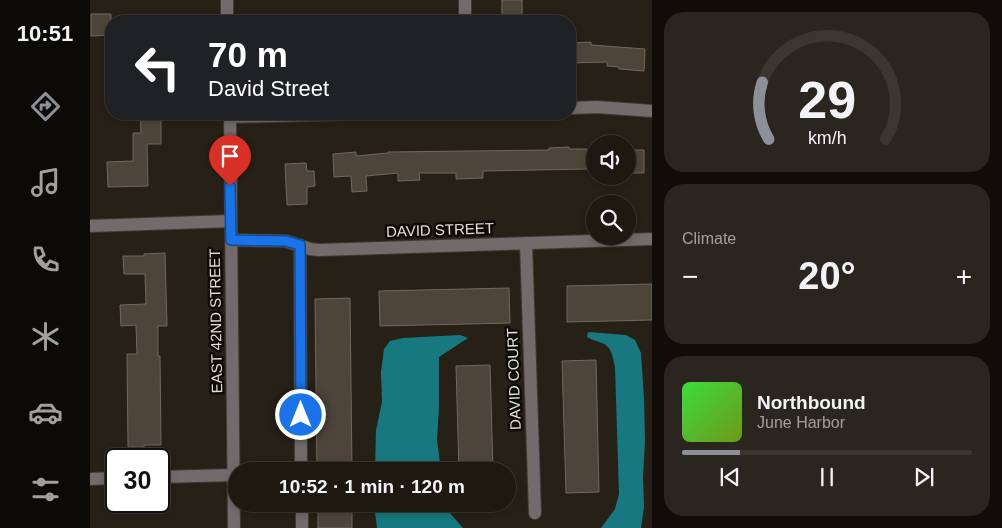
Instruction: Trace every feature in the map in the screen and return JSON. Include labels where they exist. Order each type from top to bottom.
[{"type":"street","points":[[227,0],[227,15]]},
{"type":"street","points":[[465,0],[465,15]]},
{"type":"street","points":[[576,108],[597,107],[652,111]]},
{"type":"street","name":"EAST 42ND STREET","points":[[230,120],[234,462]]},
{"type":"street","points":[[90,226],[231,221]]},
{"type":"street","name":"DAVID STREET","points":[[231,240],[286,241],[319,250],[652,239]]},
{"type":"street","name":"DAVID COURT","points":[[526,243],[535,513]]},
{"type":"street","points":[[300,245],[302,462]]},
{"type":"street","points":[[170,477],[228,475]]},
{"type":"street","points":[[90,479],[105,478]]},
{"type":"street","name":"EAST 42ND STREET","points":[[234,512],[234,528]]},
{"type":"street","points":[[302,512],[302,528]]},
{"type":"water","points":[[588,332],[626,335],[635,340],[641,353],[645,441],[644,507],[641,528],[601,528],[615,509],[619,494],[615,367],[612,353],[608,347],[587,337]]},
{"type":"water","points":[[460,335],[468,338],[439,357],[437,440],[440,462],[375,462],[376,430],[382,402],[381,372],[384,349],[390,341],[403,338]]},
{"type":"water","points":[[375,512],[449,512],[463,528],[377,528]]},
{"type":"building","points":[[502,0],[522,0],[522,15],[502,15]]},
{"type":"building","points":[[91,14],[111,14],[105,15],[105,35],[91,36]]},
{"type":"building","points":[[591,42],[591,45],[645,49],[644,71],[619,69],[619,67],[607,66],[607,62],[576,63],[576,43]]},
{"type":"building","points":[[140,120],[161,120],[161,144],[147,144],[148,186],[108,187],[107,162],[133,161],[133,133],[141,133]]},
{"type":"building","points":[[569,147],[569,149],[586,149],[586,169],[483,171],[483,178],[456,179],[456,173],[419,173],[420,180],[398,181],[398,173],[366,176],[367,191],[352,192],[351,176],[334,177],[333,154],[356,152],[356,156],[388,152],[549,150],[549,148]]},
{"type":"building","points":[[636,150],[644,150],[644,173],[636,173]]},
{"type":"building","points":[[306,163],[307,171],[314,171],[315,186],[307,187],[307,204],[287,205],[285,164]]},
{"type":"building","points":[[165,253],[167,326],[158,326],[161,445],[128,447],[127,354],[137,354],[136,325],[121,326],[120,305],[146,304],[145,274],[124,274],[123,256]]},
{"type":"building","points":[[652,284],[652,320],[567,322],[567,286]]},
{"type":"building","points":[[509,288],[510,323],[380,326],[379,291]]},
{"type":"building","points":[[350,298],[352,462],[317,462],[315,299]]},
{"type":"building","points":[[596,360],[599,492],[566,493],[562,361]]},
{"type":"building","points":[[490,365],[493,462],[459,462],[456,366]]},
{"type":"building","points":[[318,512],[352,512],[352,528],[318,528]]},
{"type":"route","points":[[230,186],[231,240],[286,241],[300,245],[301,415]]}]
